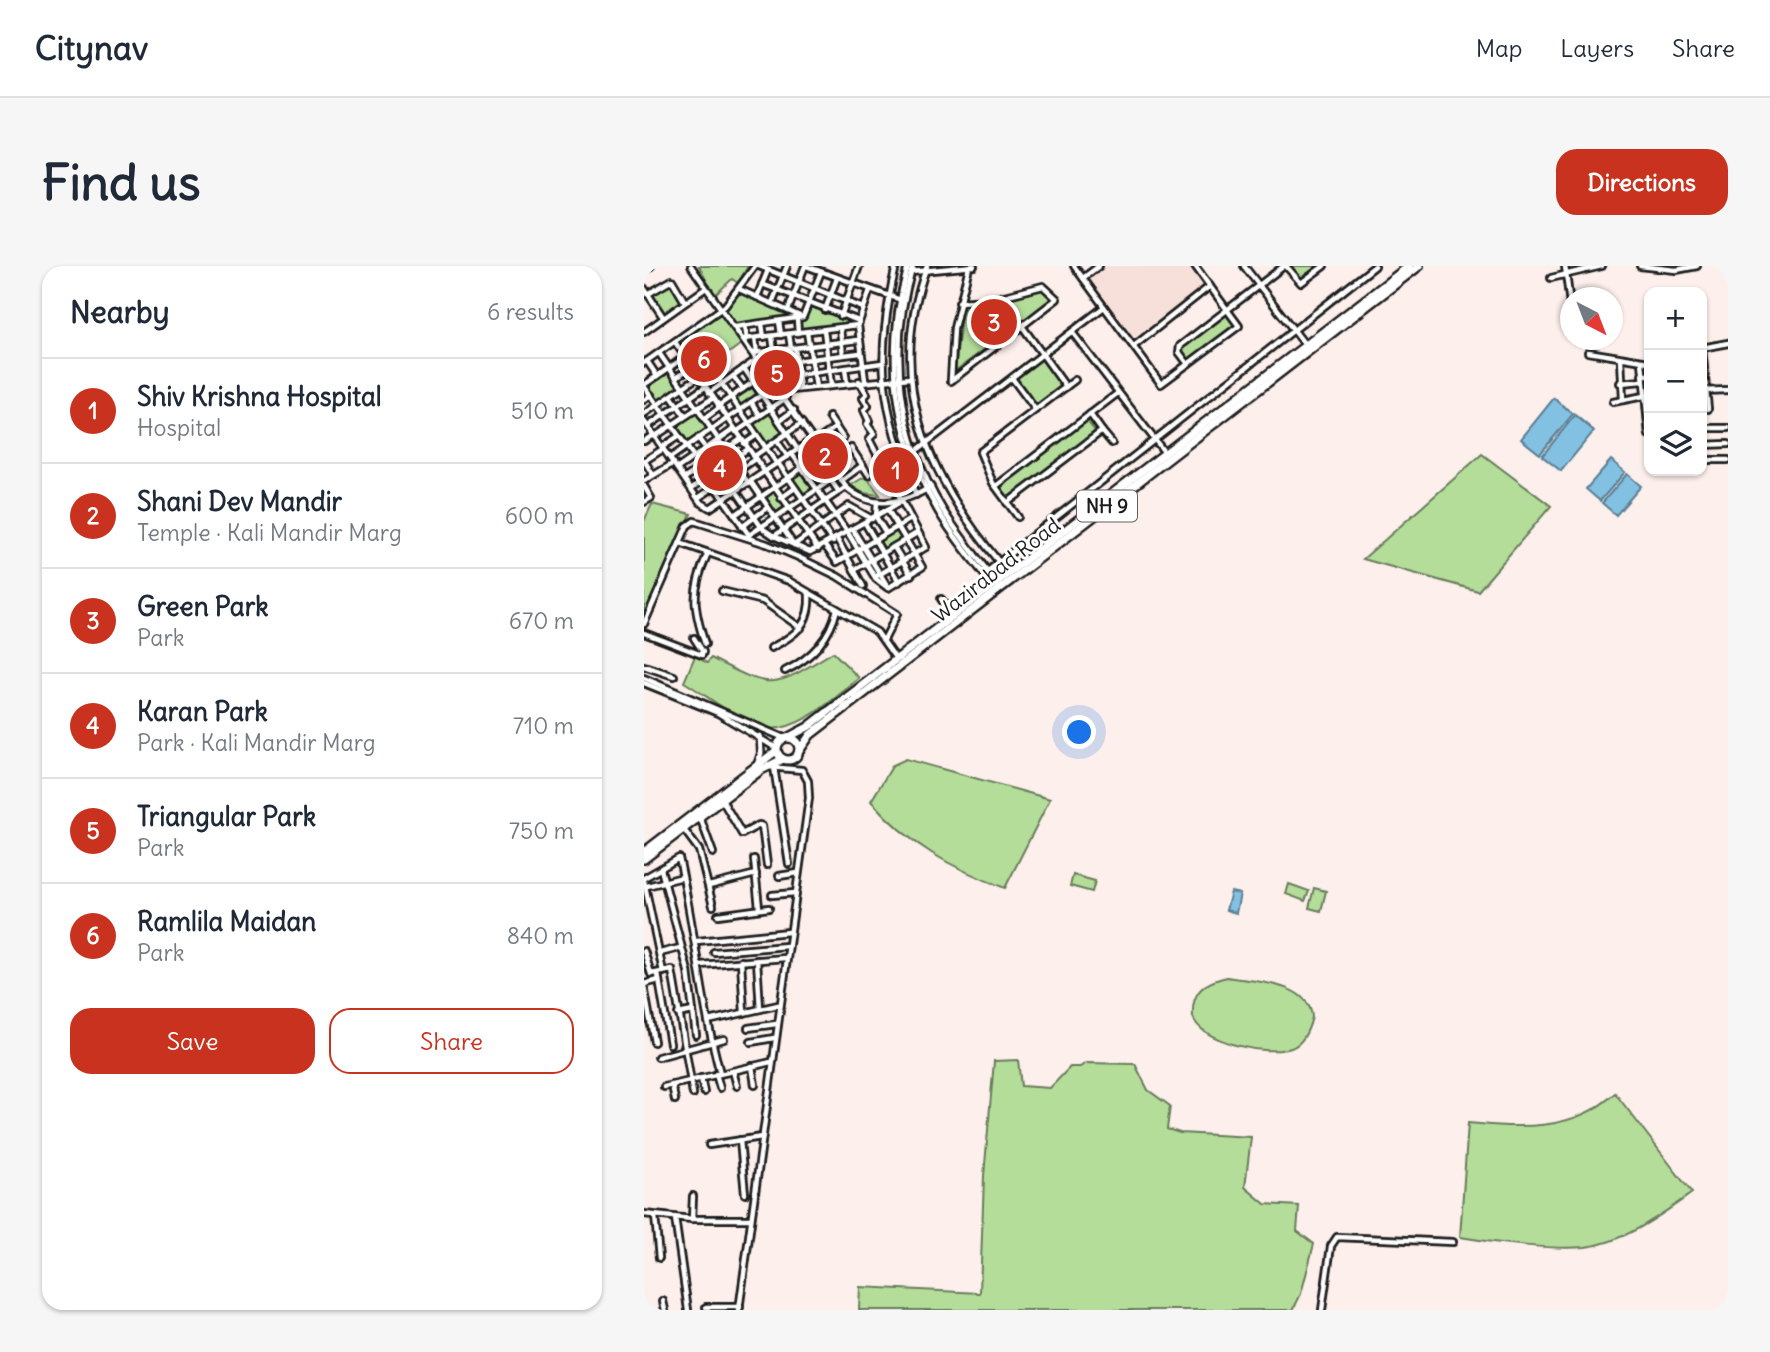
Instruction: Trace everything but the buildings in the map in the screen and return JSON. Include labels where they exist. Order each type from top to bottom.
[{"type":"highway","name":"Wazirabad Road","points":[[787,737],[808,727],[996,587],[1308,348],[1409,266]]},
{"type":"highway","name":"Wazirabad Road","points":[[799,751],[810,734],[1165,453],[1419,266]]},
{"type":"highway","points":[[644,852],[682,827],[700,817],[770,767],[783,759],[793,759],[799,751],[797,742],[787,737],[756,768],[682,827],[644,859]]},
{"type":"highway","points":[[776,750],[783,759]]},
{"type":"main road","points":[[756,768],[761,753],[760,733]]},
{"type":"street","points":[[644,271],[651,266]]},
{"type":"street","points":[[691,266],[776,384],[784,391],[911,378]]},
{"type":"street","points":[[657,376],[645,362],[722,309],[757,266],[863,308]]},
{"type":"street","points":[[772,303],[787,266]]},
{"type":"street","points":[[788,310],[806,266],[902,301]]},
{"type":"street","points":[[841,316],[859,266]]},
{"type":"street","points":[[896,266],[888,296],[882,379],[893,435],[916,495]]},
{"type":"street","points":[[902,301],[911,266]]},
{"type":"street","points":[[911,266],[893,339],[896,378],[914,453],[942,518],[996,587]]},
{"type":"street","points":[[911,272],[972,266],[959,302],[953,338],[951,381],[1057,301],[1047,288],[1041,286],[989,300],[959,302]]},
{"type":"street","points":[[1074,266],[1161,384],[1239,326],[1195,266]]},
{"type":"street","points":[[1083,278],[1099,266]]},
{"type":"street","points":[[1244,266],[1308,348]]},
{"type":"street","points":[[1188,364],[1179,352],[1180,346],[1285,266],[1301,283],[1324,266]]},
{"type":"street","points":[[988,571],[1375,266]]},
{"type":"street","points":[[1565,266],[1568,287]]},
{"type":"street","points":[[1550,278],[1602,266]]},
{"type":"street","points":[[1640,266],[1676,270],[1698,266]]},
{"type":"street","points":[[925,269],[912,318],[911,378],[925,444],[951,499],[999,562]]},
{"type":"street","points":[[757,297],[768,270]]},
{"type":"street","points":[[798,333],[800,318],[821,272]]},
{"type":"street","points":[[825,310],[837,278]]},
{"type":"street","points":[[648,295],[672,280],[685,302]]},
{"type":"street","points":[[762,284],[859,323]]},
{"type":"street","points":[[1133,346],[1210,286]]},
{"type":"street","points":[[644,288],[663,317]]},
{"type":"street","points":[[645,328],[706,288]]},
{"type":"street","points":[[739,289],[800,318]]},
{"type":"street","points":[[870,290],[859,323],[858,340],[863,366],[862,381],[867,394],[863,398],[868,405],[864,410],[869,421],[867,424],[874,434],[869,439],[926,547],[878,576]]},
{"type":"street","points":[[914,453],[1104,307]]},
{"type":"street","points":[[734,327],[800,318]]},
{"type":"street","points":[[779,321],[780,335]]},
{"type":"street","points":[[745,339],[840,328],[859,323]]},
{"type":"street","points":[[762,324],[764,337]]},
{"type":"street","points":[[745,326],[745,339]]},
{"type":"street","points":[[1022,326],[1066,387]]},
{"type":"street","points":[[840,328],[843,355]]},
{"type":"street","points":[[824,330],[831,385]]},
{"type":"street","points":[[807,332],[816,387]]},
{"type":"street","points":[[1072,332],[1165,453]]},
{"type":"street","points":[[789,334],[800,389]]},
{"type":"street","points":[[772,336],[781,363],[786,398],[841,481],[862,498],[877,502],[900,502]]},
{"type":"street","points":[[755,338],[756,355]]},
{"type":"street","points":[[644,440],[697,408],[756,355],[858,340]]},
{"type":"street","points":[[675,342],[818,549]]},
{"type":"street","points":[[1707,347],[1728,343]]},
{"type":"street","points":[[764,352],[764,365]]},
{"type":"street","points":[[1588,352],[1642,362],[1644,385]]},
{"type":"street","points":[[659,353],[794,545]]},
{"type":"street","points":[[764,365],[859,353]]},
{"type":"street","points":[[685,357],[644,385],[750,536],[837,475]]},
{"type":"street","points":[[1621,358],[1620,383],[1623,400]]},
{"type":"street","points":[[706,361],[821,525],[846,556],[863,586]]},
{"type":"street","points":[[783,377],[882,363]]},
{"type":"street","points":[[676,377],[692,367]]},
{"type":"street","points":[[744,368],[798,450]]},
{"type":"street","points":[[845,369],[847,383]]},
{"type":"street","points":[[704,419],[768,372]]},
{"type":"street","points":[[733,376],[743,389]]},
{"type":"street","points":[[644,414],[698,377]]},
{"type":"street","points":[[1012,378],[1035,409]]},
{"type":"street","points":[[1620,383],[1642,378]]},
{"type":"street","points":[[1017,517],[996,486],[980,452],[1075,380]]},
{"type":"street","points":[[670,458],[776,384]]},
{"type":"street","points":[[705,387],[665,415],[646,424],[698,498],[710,508],[836,427]]},
{"type":"street","points":[[1707,391],[1728,390]]},
{"type":"street","points":[[996,486],[1118,393]]},
{"type":"street","points":[[644,400],[651,395]]},
{"type":"street","points":[[671,396],[685,416]]},
{"type":"street","points":[[1613,402],[1644,396]]},
{"type":"street","points":[[678,468],[786,398]]},
{"type":"street","points":[[751,402],[760,415]]},
{"type":"street","points":[[779,421],[794,410]]},
{"type":"street","points":[[1090,414],[1112,443]]},
{"type":"street","points":[[829,417],[843,438]]},
{"type":"street","points":[[698,498],[802,423]]},
{"type":"street","points":[[1707,428],[1728,428]]},
{"type":"street","points":[[1007,503],[1102,431]]},
{"type":"street","points":[[685,478],[725,450],[744,444],[757,435]]},
{"type":"street","points":[[653,475],[644,461],[680,436]]},
{"type":"street","points":[[698,438],[713,458]]},
{"type":"street","points":[[777,441],[802,468],[835,516],[851,531],[888,588],[922,568],[888,510]]},
{"type":"street","points":[[732,460],[744,444]]},
{"type":"street","points":[[806,444],[839,492]]},
{"type":"street","points":[[1707,444],[1728,444]]},
{"type":"street","points":[[851,448],[870,475]]},
{"type":"street","points":[[735,515],[816,458]]},
{"type":"street","points":[[1707,460],[1728,460]]},
{"type":"street","points":[[644,502],[651,498],[644,484],[653,475],[674,463]]},
{"type":"street","points":[[841,481],[863,466]]},
{"type":"street","points":[[809,479],[823,469]]},
{"type":"street","points":[[692,488],[708,477]]},
{"type":"street","points":[[727,478],[762,528],[810,552],[835,541],[929,488]]},
{"type":"street","points":[[774,536],[846,487]]},
{"type":"street","points":[[781,498],[795,488]]},
{"type":"street","points":[[929,488],[988,571],[996,587]]},
{"type":"street","points":[[874,518],[877,502]]},
{"type":"street","points":[[794,545],[849,506],[874,518],[886,533]]},
{"type":"street","points":[[742,527],[768,507]]},
{"type":"street","points":[[825,546],[834,561],[909,519]]},
{"type":"street","points":[[644,624],[687,526],[694,521],[767,544],[837,576],[894,612],[897,618],[884,640]]},
{"type":"street","points":[[865,523],[899,582]]},
{"type":"street","points":[[854,570],[917,533]]},
{"type":"street","points":[[680,543],[707,555],[771,573],[809,593],[884,640],[897,660]]},
{"type":"street","points":[[894,547],[911,575]]},
{"type":"street","points":[[705,644],[695,612],[694,592],[707,555]]},
{"type":"street","points":[[722,591],[763,601],[801,628]]},
{"type":"street","points":[[771,648],[801,628],[809,612],[809,593]]},
{"type":"street","points":[[941,599],[954,616]]},
{"type":"street","points":[[785,671],[807,658],[825,640],[837,609]]},
{"type":"street","points":[[644,633],[702,656],[704,652],[695,638]]},
{"type":"street","points":[[644,666],[674,676]]},
{"type":"street","points":[[644,681],[686,697],[760,733],[787,737]]},
{"type":"street","points":[[686,697],[760,733],[776,750]]},
{"type":"street","points":[[706,1307],[739,1308],[778,1005],[809,798],[805,773],[797,768],[770,767],[789,864]]},
{"type":"street","points":[[722,800],[742,834],[762,826],[767,865]]},
{"type":"street","points":[[700,817],[713,853]]},
{"type":"street","points":[[682,827],[698,850],[713,906]]},
{"type":"street","points":[[645,882],[661,868],[679,858],[697,941],[720,1088]]},
{"type":"street","points":[[754,859],[759,908]]},
{"type":"street","points":[[661,868],[687,970],[696,1035]]},
{"type":"street","points":[[779,876],[798,873]]},
{"type":"street","points":[[709,886],[756,874]]},
{"type":"street","points":[[645,882],[665,882],[683,877]]},
{"type":"street","points":[[645,882],[660,953],[660,976],[670,1044]]},
{"type":"street","points":[[772,895],[795,893]]},
{"type":"street","points":[[718,915],[769,908]]},
{"type":"street","points":[[697,941],[789,932]]},
{"type":"street","points":[[714,952],[787,946]]},
{"type":"street","points":[[660,953],[680,948]]},
{"type":"street","points":[[644,951],[650,973],[660,976]]},
{"type":"street","points":[[701,965],[785,958]]},
{"type":"street","points":[[757,960],[760,1009]]},
{"type":"street","points":[[741,961],[744,1013]]},
{"type":"street","points":[[654,1042],[644,985],[672,970],[693,1094]]},
{"type":"street","points":[[708,1021],[778,1005]]},
{"type":"street","points":[[678,1014],[693,1011]]},
{"type":"street","points":[[748,1028],[776,1024]]},
{"type":"street","points":[[644,1029],[651,1027]]},
{"type":"street","points":[[751,1042],[774,1038]]},
{"type":"street","points":[[658,1058],[724,1039]]},
{"type":"street","points":[[663,1087],[771,1062]]},
{"type":"street","points":[[752,1066],[755,1085]]},
{"type":"street","points":[[733,1071],[737,1086]]},
{"type":"street","points":[[701,1078],[704,1092]]},
{"type":"street","points":[[672,1085],[675,1100]]},
{"type":"street","points":[[709,1145],[762,1137]]},
{"type":"street","points":[[740,1140],[745,1194]]},
{"type":"street","points":[[692,1219],[693,1196]]},
{"type":"street","points":[[644,1214],[692,1219],[750,1219]]},
{"type":"street","points":[[655,1216],[659,1258]]},
{"type":"street","points":[[675,1218],[688,1310]]},
{"type":"street","points":[[1322,1310],[1331,1246],[1337,1237],[1453,1242]]},
{"type":"street","points":[[663,1301],[665,1310]]},
{"type":"shaded area","points":[[1102,266],[1190,266],[1205,285],[1131,341],[1085,279]]},
{"type":"green space","points":[[699,266],[748,266],[738,283],[732,279],[714,296]]},
{"type":"green space","points":[[1287,266],[1319,266],[1299,282]]},
{"type":"green space","points":[[670,282],[683,301],[664,315],[650,295]]},
{"type":"green space","points":[[1042,289],[1051,300],[955,371],[962,309]]},
{"type":"green space","points":[[739,290],[799,316],[735,325],[725,310]]},
{"type":"green space","points":[[810,305],[856,324],[800,332],[799,320]]},
{"type":"green space","points":[[720,313],[741,344],[699,375],[678,343]]},
{"type":"green space","points":[[1227,313],[1235,324],[1187,361],[1178,350]]},
{"type":"green space","points":[[1042,358],[1062,386],[1036,406],[1015,378]]},
{"type":"green space","points":[[780,365],[785,388],[781,389],[767,368]]},
{"type":"green space","points":[[669,370],[681,388],[658,403],[646,386]]},
{"type":"green space","points":[[753,383],[761,395],[741,408],[733,396]]},
{"type":"green space","points":[[770,409],[786,433],[767,446],[751,423]]},
{"type":"green space","points":[[697,410],[709,428],[686,444],[674,426]]},
{"type":"green space","points":[[1087,421],[1096,432],[1008,499],[1000,487]]},
{"type":"green space","points":[[725,452],[738,470],[714,486],[702,468]]},
{"type":"green space","points":[[1482,454],[1551,506],[1478,591],[1363,559]]},
{"type":"green space","points":[[801,469],[815,489],[804,497],[790,477]]},
{"type":"green space","points":[[866,476],[880,495],[863,493],[851,485]]},
{"type":"green space","points":[[773,489],[787,508],[776,516],[762,496]]},
{"type":"green space","points":[[652,504],[691,514],[644,614],[644,521]]},
{"type":"green space","points":[[898,529],[905,540],[883,552],[877,541]]},
{"type":"green space","points":[[833,652],[859,678],[813,714],[786,727],[759,727],[731,713],[684,682],[695,656],[707,663],[711,658],[748,676],[773,681],[797,673]]},
{"type":"green space","points":[[906,759],[1050,799],[1005,888],[932,854],[885,817],[871,801],[893,765]]},
{"type":"green space","points":[[1073,875],[1095,881],[1092,892],[1070,886]]},
{"type":"green space","points":[[1289,884],[1309,891],[1305,901],[1286,894]]},
{"type":"green space","points":[[1314,888],[1326,891],[1321,911],[1309,908]]},
{"type":"green space","points":[[1227,977],[1279,986],[1301,997],[1309,1005],[1312,1017],[1302,1040],[1291,1048],[1267,1050],[1236,1045],[1208,1034],[1193,1017],[1194,1001],[1206,985]]},
{"type":"green space","points":[[1018,1060],[1021,1086],[1050,1088],[1070,1067],[1080,1067],[1086,1063],[1135,1064],[1148,1090],[1170,1106],[1167,1129],[1180,1133],[1251,1137],[1245,1187],[1265,1204],[1299,1206],[1297,1231],[1314,1244],[1301,1294],[1293,1310],[859,1310],[860,1287],[980,1293],[984,1176],[994,1061]]},
{"type":"green space","points":[[1615,1093],[1692,1193],[1628,1234],[1585,1247],[1556,1248],[1460,1237],[1468,1123],[1527,1126],[1564,1121],[1599,1106]]},
{"type":"water","points":[[1554,398],[1573,414],[1540,454],[1521,439]]},
{"type":"water","points":[[1575,415],[1594,431],[1561,471],[1542,456]]},
{"type":"water","points":[[1611,460],[1625,472],[1600,501],[1586,489]]},
{"type":"water","points":[[1627,474],[1641,486],[1616,515],[1602,503]]},
{"type":"water","points":[[1231,892],[1240,894],[1236,913],[1226,910]]},
{"type":"place","name":"Green Park","points":[[994,322]]},
{"type":"place","name":"Ramlila Maidan","points":[[704,359]]},
{"type":"place","name":"Triangular Park","points":[[777,373]]},
{"type":"place","name":"Shani Dev Mandir","points":[[825,456]]},
{"type":"place","name":"Karan Park","points":[[720,468]]},
{"type":"place","name":"Shiv Krishna Hospital","points":[[896,470]]}]
